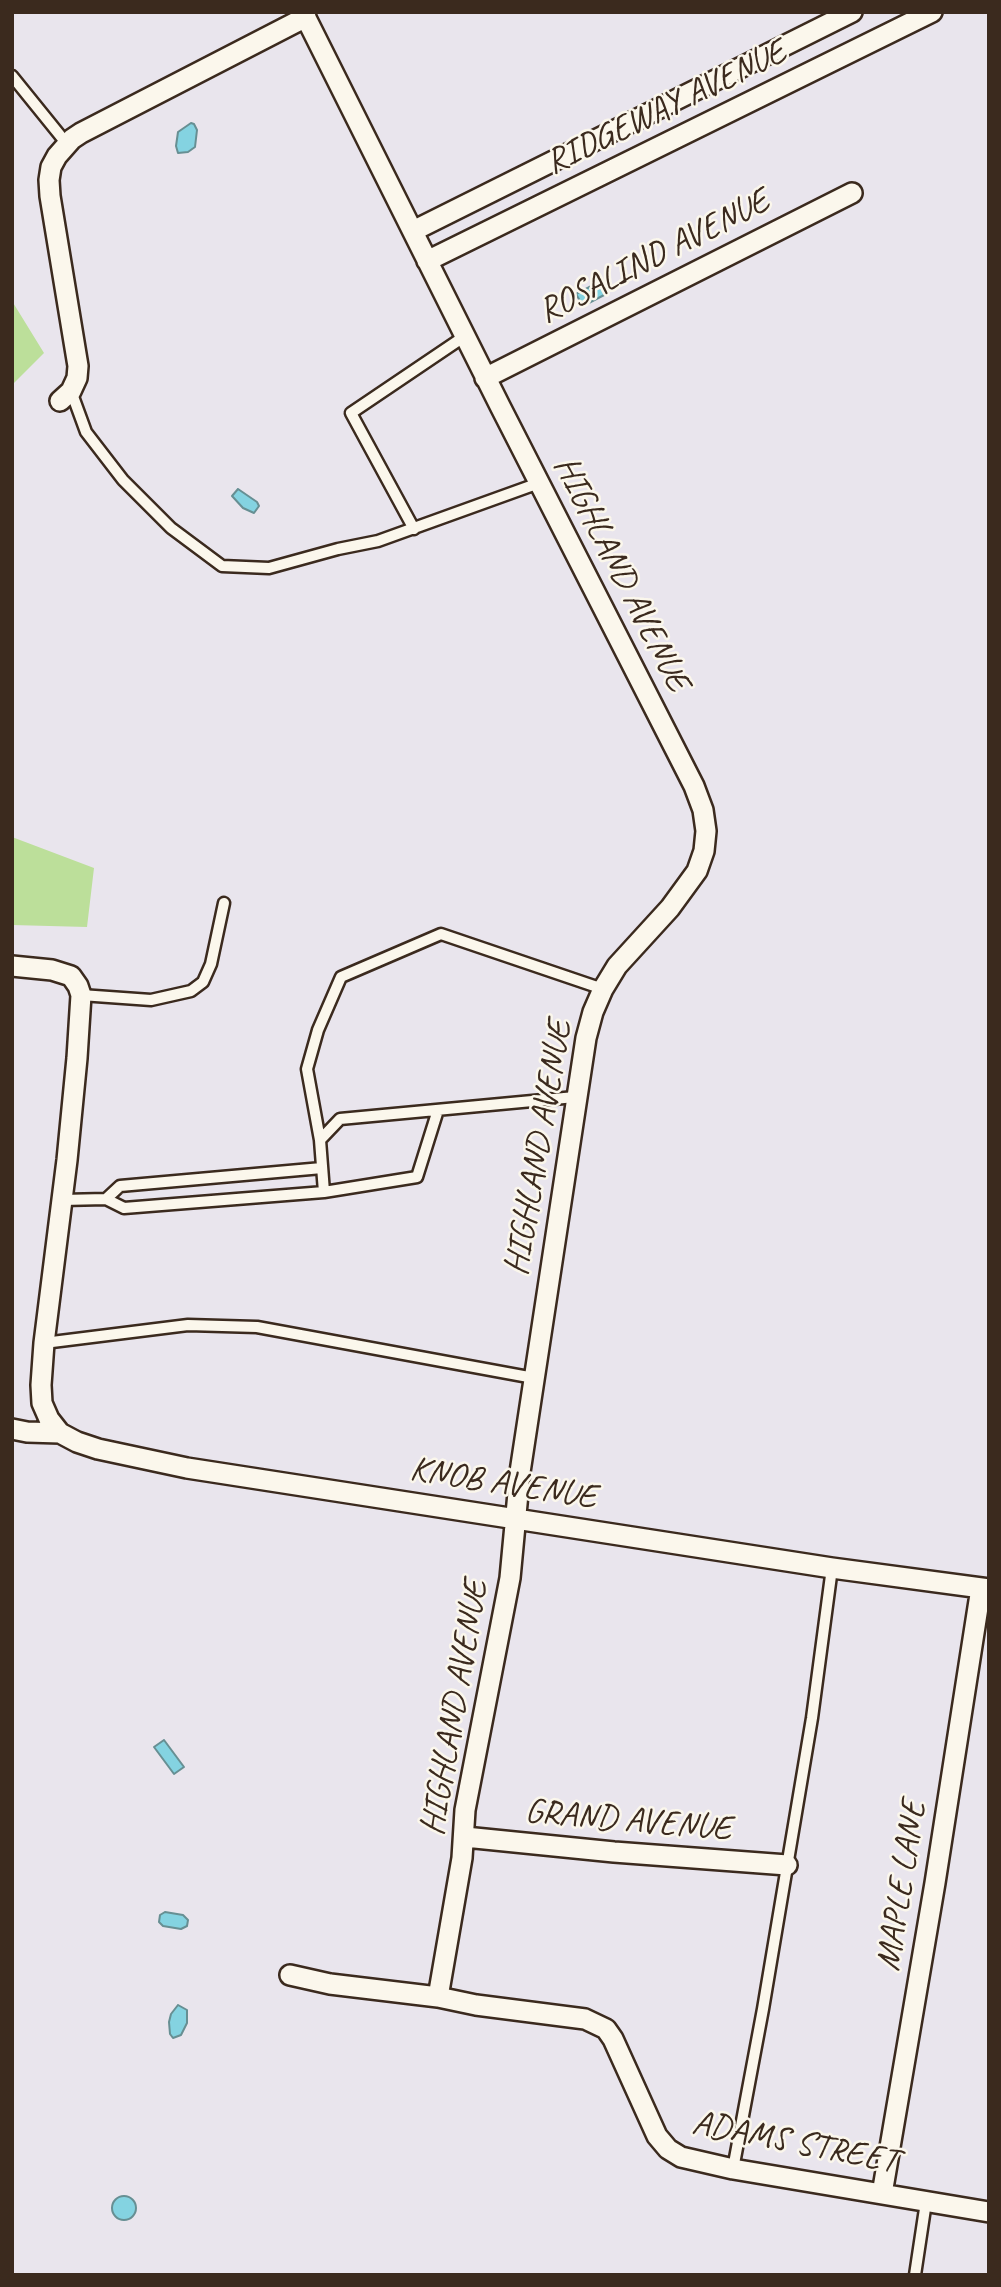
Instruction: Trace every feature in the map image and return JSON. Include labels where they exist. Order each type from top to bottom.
[{"type":"street","name":"RIDGEWAY AVENUE","points":[[413,231],[852,12]]},
{"type":"street","name":"RIDGEWAY AVENUE","points":[[427,261],[932,12]]},
{"type":"street","name":"HIGHLAND AVENUE","points":[[304,15],[485,378],[694,786],[703,810],[706,831],[704,852],[697,871],[686,889],[617,967],[603,989],[586,1038],[520,1472],[510,1578],[466,1810],[465,1837],[438,1997]]},
{"type":"street","points":[[66,396],[77,378],[78,366],[50,196],[51,167],[67,145],[81,133],[304,15]]},
{"type":"street","name":"ROSALIND AVENUE","points":[[485,378],[852,193]]},
{"type":"street","points":[[12,966],[71,975],[79,990],[77,1058],[41,1385],[42,1404],[48,1419],[60,1433]]},
{"type":"street","name":"KNOB AVENUE","points":[[12,1429],[60,1433],[99,1449],[187,1468],[832,1568],[985,1589]]},
{"type":"street","name":"MAPLE LANE","points":[[882,2194],[985,1589]]},
{"type":"street","name":"GRAND AVENUE","points":[[465,1837],[787,1865]]},
{"type":"street","name":"ADAMS STREET","points":[[290,1975],[330,1984],[585,2019],[606,2029],[613,2039],[648,2122],[668,2149],[681,2157],[733,2169],[989,2212]]},
{"type":"lane","points":[[12,76],[67,145]]},
{"type":"lane","points":[[414,528],[351,414],[465,336]]},
{"type":"lane","points":[[66,396],[86,432],[123,480],[171,528],[222,566],[269,568],[378,541],[539,483]]},
{"type":"lane","points":[[79,990],[151,1000],[191,991],[203,982],[211,964],[224,903]]},
{"type":"lane","points":[[324,1192],[320,1140],[307,1069],[318,1030],[341,977],[441,933],[603,989]]},
{"type":"lane","points":[[320,1140],[340,1119],[575,1097]]},
{"type":"lane","points":[[62,1200],[106,1199],[124,1208],[324,1192],[417,1177],[438,1110]]},
{"type":"lane","points":[[106,1199],[120,1186],[322,1167]]},
{"type":"lane","points":[[44,1343],[188,1325],[257,1327],[534,1378]]},
{"type":"lane","points":[[733,2169],[812,1718],[832,1568]]},
{"type":"lane","points":[[915,2275],[926,2202]]},
{"type":"green space","points":[[12,301],[44,353],[12,385]]},
{"type":"green space","points":[[12,837],[94,868],[87,927],[12,925]]},
{"type":"water","points":[[191,123],[197,130],[195,147],[188,152],[178,153],[178,132]]},
{"type":"water","points":[[601,281],[608,293],[583,306],[576,294]]},
{"type":"water","points":[[238,489],[257,502],[259,506],[254,513],[243,508],[232,496]]},
{"type":"water","points":[[164,1740],[184,1767],[174,1774],[154,1747]]},
{"type":"water","points":[[165,1912],[183,1915],[188,1920],[187,1926],[181,1929],[163,1926],[159,1922],[160,1915]]},
{"type":"water","points":[[178,2005],[187,2010],[187,2023],[181,2035],[173,2038],[169,2022]]},
{"type":"water","points":[[124,2196],[132,2200],[136,2208],[132,2216],[124,2220],[116,2216],[112,2208],[116,2200]]}]
